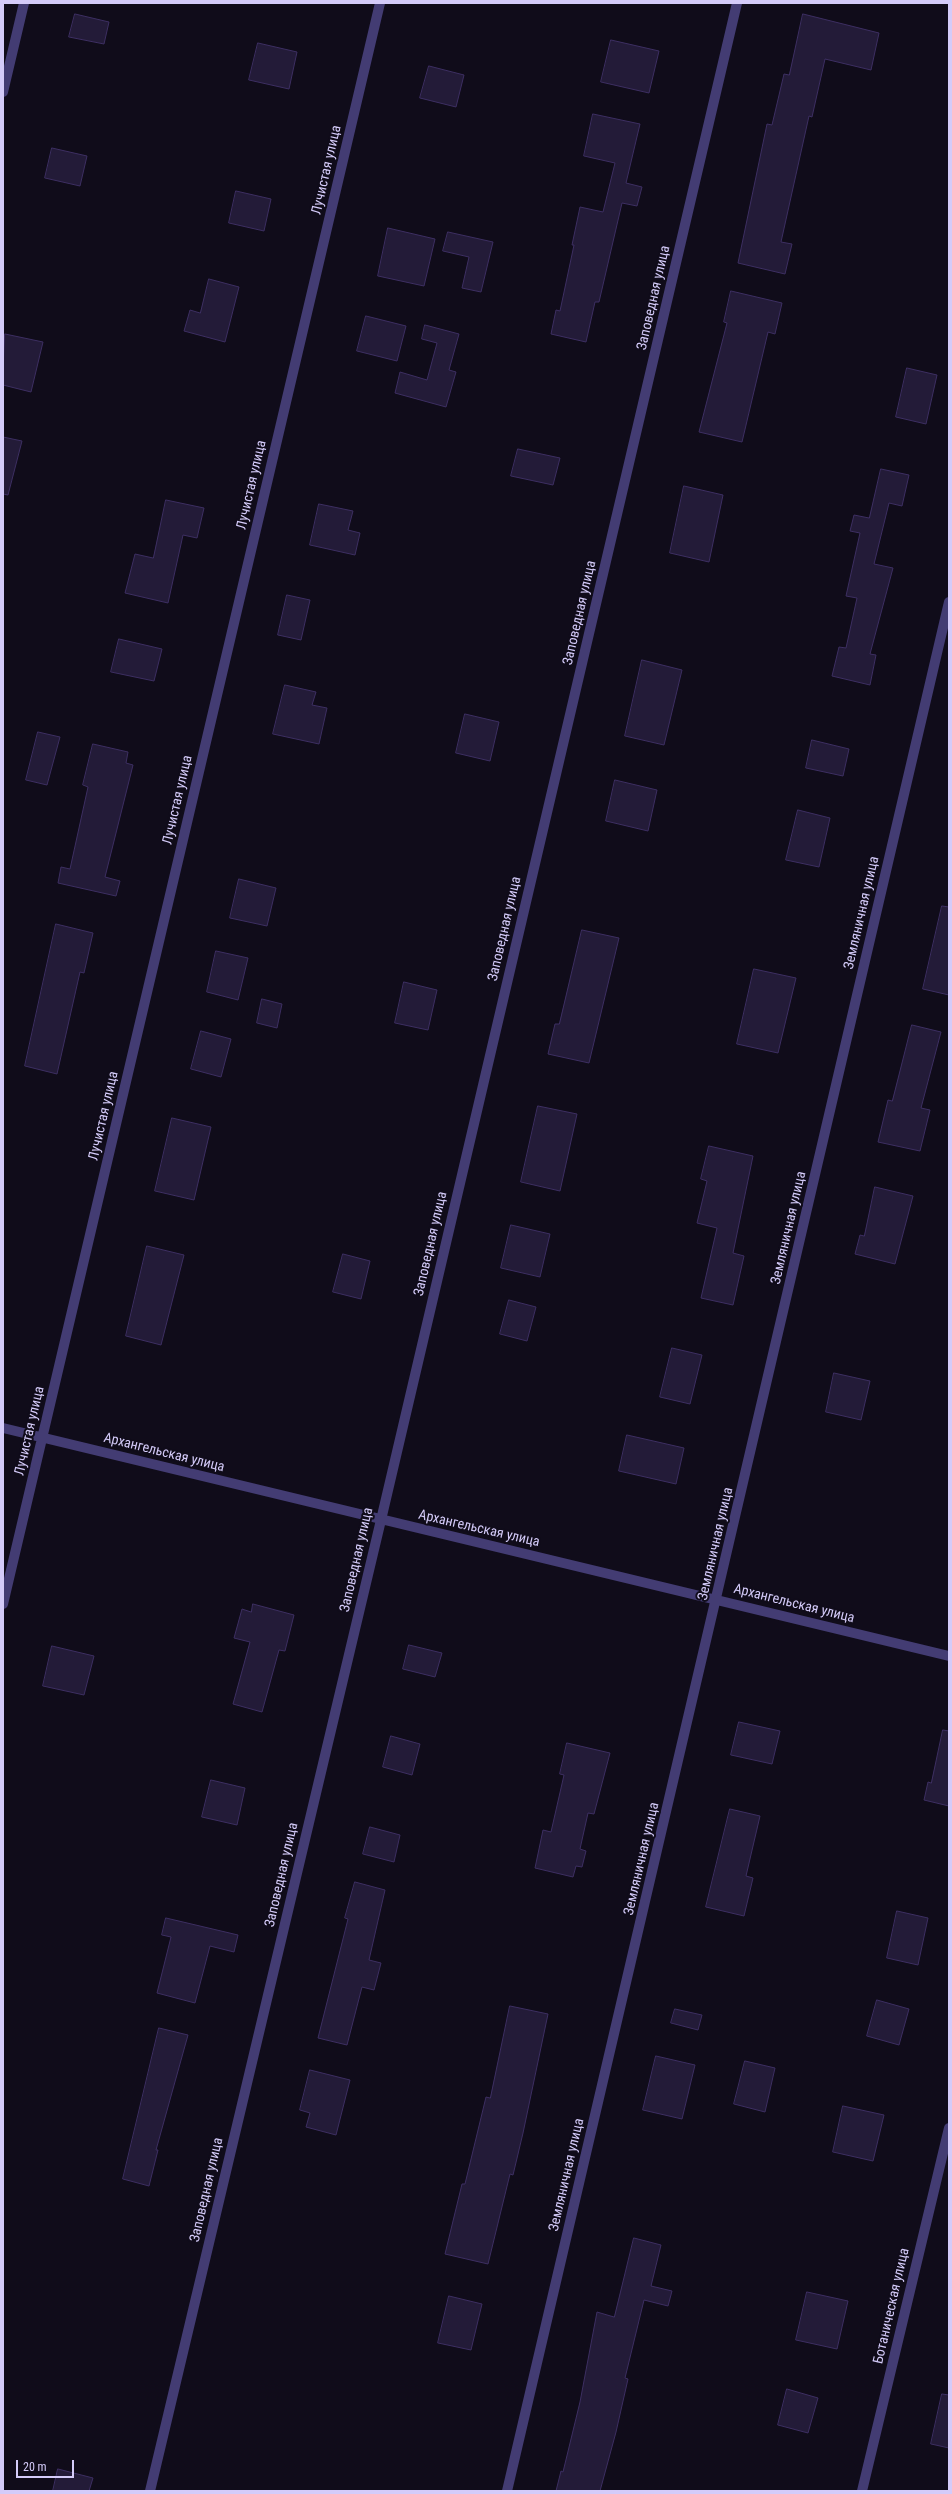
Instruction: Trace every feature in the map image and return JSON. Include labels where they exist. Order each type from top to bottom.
[{"type":"street","points":[[3,92],[24,3]]},
{"type":"street","name":"Лучистая улица","points":[[3,1604],[380,3]]},
{"type":"street","name":"Заповедная улица","points":[[150,2491],[381,1520],[737,3]]},
{"type":"street","name":"Земляничная улица","points":[[507,2491],[717,1599],[949,602]]},
{"type":"street","name":"Архангельская улица","points":[[3,1428],[949,1656]]},
{"type":"street","name":"Ботаническая улица","points":[[862,2491],[949,2128]]},
{"type":"building","points":[[75,14],[109,22],[104,44],[69,37]]},
{"type":"building","points":[[803,14],[879,33],[871,70],[825,59],[812,117],[809,116],[781,242],[792,244],[785,274],[738,263],[767,124],[772,125],[784,74],[789,75]]},
{"type":"building","points":[[611,40],[659,51],[649,93],[601,82]]},
{"type":"building","points":[[258,43],[297,52],[289,89],[249,80]]},
{"type":"building","points":[[429,66],[464,75],[456,107],[420,98]]},
{"type":"building","points":[[593,114],[640,124],[626,183],[642,187],[637,206],[622,203],[599,302],[595,302],[586,342],[551,334],[556,310],[560,311],[574,245],[572,245],[580,207],[603,212],[615,163],[584,156]]},
{"type":"building","points":[[52,148],[87,156],[80,186],[45,178]]},
{"type":"building","points":[[236,191],[271,199],[264,231],[229,223]]},
{"type":"building","points":[[388,228],[435,239],[424,286],[378,276]]},
{"type":"building","points":[[448,232],[493,242],[481,292],[462,288],[469,257],[443,251]]},
{"type":"building","points":[[209,279],[239,287],[225,342],[184,331],[190,310],[200,313]]},
{"type":"building","points":[[731,291],[782,303],[775,334],[768,332],[742,442],[699,432],[727,323],[724,322]]},
{"type":"building","points":[[366,316],[406,326],[397,361],[357,351]]},
{"type":"building","points":[[425,325],[459,334],[449,370],[456,372],[446,407],[395,393],[400,372],[427,380],[437,343],[422,339]]},
{"type":"building","points":[[5,334],[43,342],[31,392],[3,385]]},
{"type":"building","points":[[907,368],[937,375],[926,424],[896,417]]},
{"type":"building","points":[[3,437],[22,441],[8,495],[3,494]]},
{"type":"building","points":[[518,449],[560,458],[553,485],[511,476]]},
{"type":"building","points":[[881,469],[909,475],[902,506],[889,503],[874,564],[893,568],[870,654],[876,655],[870,685],[832,676],[839,647],[846,648],[857,598],[846,596],[860,533],[850,531],[854,515],[869,518]]},
{"type":"building","points":[[684,486],[723,495],[709,562],[670,553]]},
{"type":"building","points":[[166,500],[204,508],[197,538],[183,535],[168,603],[125,593],[135,554],[153,558]]},
{"type":"building","points":[[319,504],[353,511],[348,530],[360,533],[355,555],[310,545]]},
{"type":"building","points":[[287,595],[310,600],[301,640],[278,635]]},
{"type":"building","points":[[119,639],[162,649],[154,681],[111,672]]},
{"type":"building","points":[[642,660],[682,670],[664,745],[625,736]]},
{"type":"building","points":[[285,685],[316,692],[312,705],[327,708],[319,744],[273,734]]},
{"type":"building","points":[[465,714],[499,722],[490,761],[456,753]]},
{"type":"building","points":[[38,732],[60,737],[47,785],[26,780]]},
{"type":"building","points":[[812,740],[849,749],[843,776],[806,768]]},
{"type":"building","points":[[93,744],[128,752],[126,763],[133,765],[105,877],[120,881],[116,896],[58,883],[61,867],[70,869],[88,787],[83,785]]},
{"type":"building","points":[[615,780],[657,790],[648,831],[606,821]]},
{"type":"building","points":[[798,810],[830,818],[819,867],[786,860]]},
{"type":"building","points":[[239,879],[276,888],[267,926],[230,918]]},
{"type":"building","points":[[942,906],[949,907],[949,995],[923,989]]},
{"type":"building","points":[[56,924],[93,933],[84,973],[80,972],[57,1074],[25,1066]]},
{"type":"building","points":[[582,930],[619,938],[589,1063],[548,1054],[555,1024],[559,1024]]},
{"type":"building","points":[[216,951],[248,958],[238,1000],[207,992]]},
{"type":"building","points":[[754,969],[796,978],[778,1053],[737,1044]]},
{"type":"building","points":[[404,982],[437,990],[428,1030],[395,1023]]},
{"type":"building","points":[[262,999],[282,1004],[277,1028],[257,1023]]},
{"type":"building","points":[[912,1025],[941,1032],[921,1108],[930,1110],[920,1151],[878,1142],[888,1100],[892,1101]]},
{"type":"building","points":[[201,1031],[231,1039],[221,1077],[191,1069]]},
{"type":"building","points":[[538,1106],[577,1114],[560,1191],[521,1182]]},
{"type":"building","points":[[172,1118],[211,1127],[194,1200],[155,1191]]},
{"type":"building","points":[[709,1146],[753,1156],[733,1253],[744,1256],[733,1305],[701,1298],[717,1228],[697,1223],[707,1181],[701,1179]]},
{"type":"building","points":[[875,1187],[913,1196],[895,1264],[855,1254],[860,1235],[864,1236]]},
{"type":"building","points":[[511,1225],[550,1234],[540,1277],[501,1268]]},
{"type":"building","points":[[147,1246],[184,1255],[161,1345],[126,1336]]},
{"type":"building","points":[[343,1254],[370,1261],[361,1299],[333,1292]]},
{"type":"building","points":[[509,1300],[536,1307],[527,1341],[500,1334]]},
{"type":"building","points":[[672,1348],[702,1355],[690,1404],[660,1397]]},
{"type":"building","points":[[834,1373],[870,1381],[861,1420],[826,1412]]},
{"type":"building","points":[[627,1435],[684,1448],[676,1484],[619,1471]]},
{"type":"building","points":[[253,1604],[294,1615],[285,1651],[279,1650],[262,1712],[233,1704],[250,1642],[234,1638],[242,1609],[251,1612]]},
{"type":"building","points":[[409,1645],[442,1653],[435,1677],[403,1669]]},
{"type":"building","points":[[52,1646],[94,1656],[84,1695],[43,1686]]},
{"type":"building","points":[[739,1722],[780,1731],[772,1764],[731,1755]]},
{"type":"building","points":[[943,1730],[949,1731],[949,1806],[924,1800],[928,1782],[931,1783]]},
{"type":"building","points":[[391,1736],[420,1744],[412,1775],[383,1767]]},
{"type":"building","points":[[567,1743],[610,1753],[594,1814],[588,1813],[580,1849],[586,1851],[582,1867],[576,1866],[573,1877],[535,1868],[543,1830],[551,1832],[564,1775],[560,1774]]},
{"type":"building","points":[[211,1780],[245,1788],[237,1825],[202,1817]]},
{"type":"building","points":[[730,1809],[760,1816],[746,1876],[753,1878],[744,1916],[706,1907]]},
{"type":"building","points":[[370,1827],[400,1835],[394,1862],[363,1854]]},
{"type":"building","points":[[355,1882],[385,1890],[369,1960],[381,1963],[374,1990],[362,1987],[347,2045],[318,2038],[348,1919],[345,1918]]},
{"type":"building","points":[[897,1911],[928,1918],[918,1965],[887,1958]]},
{"type":"building","points":[[166,1918],[238,1935],[234,1952],[210,1946],[195,2003],[157,1993],[171,1937],[162,1935]]},
{"type":"building","points":[[877,2000],[909,2009],[899,2045],[867,2036]]},
{"type":"building","points":[[510,2006],[548,2014],[513,2175],[510,2174],[488,2264],[445,2254],[462,2184],[465,2184],[486,2097],[490,2098]]},
{"type":"building","points":[[675,2009],[702,2015],[698,2030],[671,2023]]},
{"type":"building","points":[[159,2028],[188,2035],[156,2150],[158,2150],[149,2186],[123,2179]]},
{"type":"building","points":[[656,2056],[695,2065],[682,2119],[643,2110]]},
{"type":"building","points":[[745,2061],[775,2068],[765,2112],[734,2104]]},
{"type":"building","points":[[310,2070],[350,2080],[336,2135],[306,2127],[310,2113],[300,2110]]},
{"type":"building","points":[[843,2106],[884,2115],[873,2161],[833,2152]]},
{"type":"building","points":[[634,2238],[661,2245],[651,2286],[672,2291],[668,2306],[644,2300],[625,2378],[628,2379],[616,2432],[600,2491],[556,2491],[561,2471],[563,2472],[580,2402],[597,2312],[614,2317]]},
{"type":"building","points":[[807,2292],[848,2301],[837,2349],[796,2340]]},
{"type":"building","points":[[449,2296],[482,2304],[471,2350],[438,2343]]},
{"type":"building","points":[[787,2389],[818,2398],[808,2433],[778,2425]]},
{"type":"building","points":[[942,2394],[949,2395],[949,2448],[931,2444]]},
{"type":"building","points":[[58,2469],[93,2478],[89,2491],[53,2491]]}]
